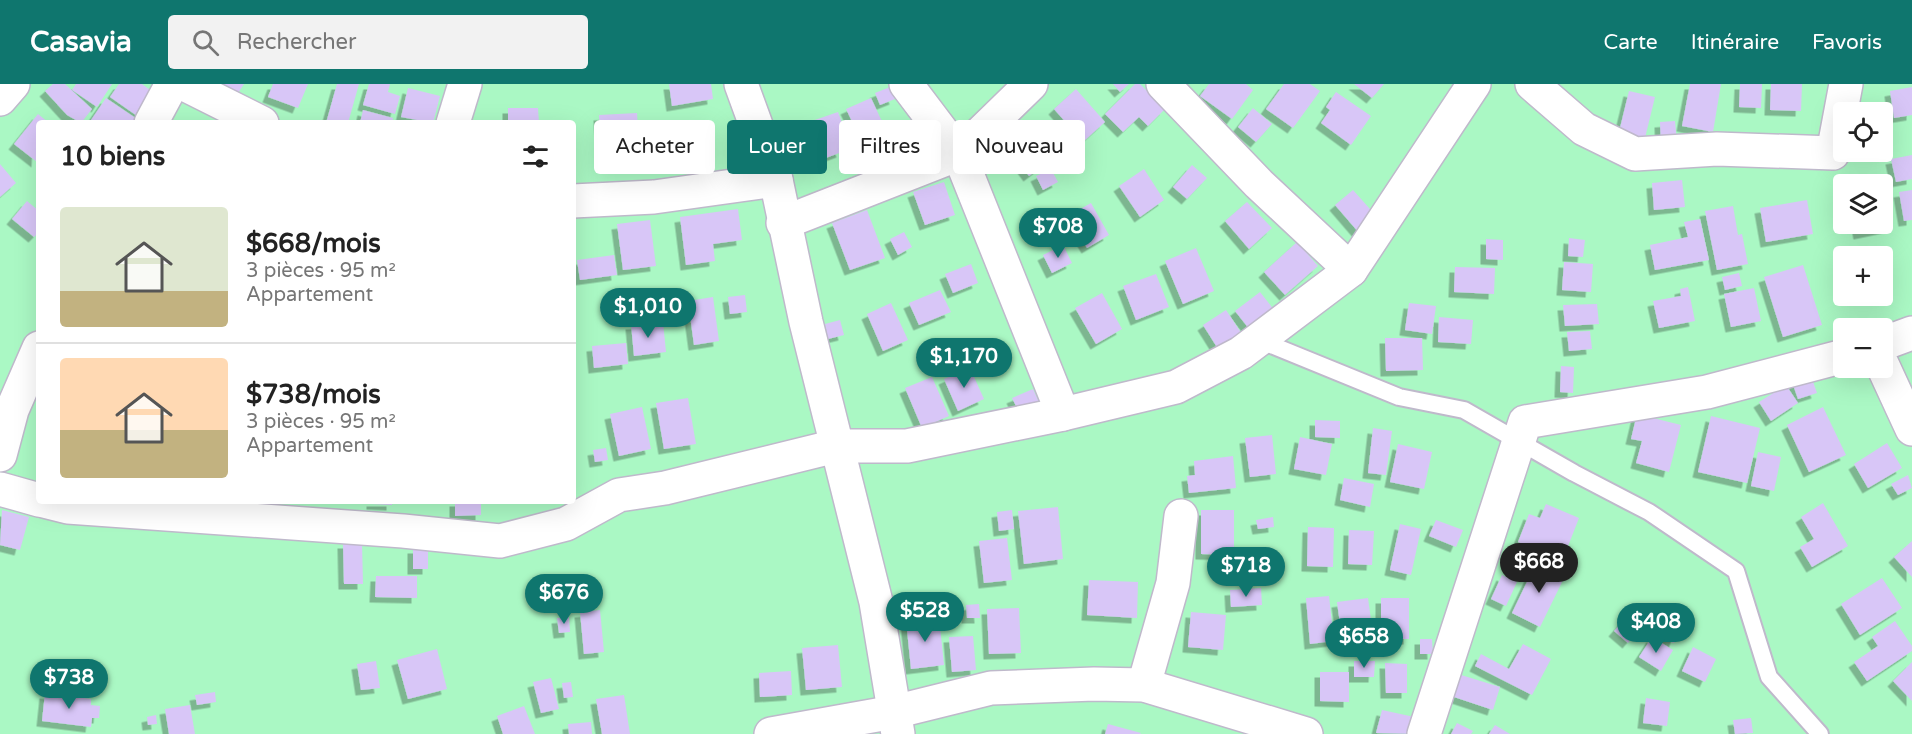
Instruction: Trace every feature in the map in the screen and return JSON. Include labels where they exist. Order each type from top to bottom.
[{"type":"street","points":[[0,99],[13,84]]},
{"type":"street","points":[[153,120],[172,84]]},
{"type":"street","points":[[184,84],[256,120]]},
{"type":"street","points":[[454,120],[465,84]]},
{"type":"street","points":[[741,84],[776,180],[783,223],[876,602],[896,723]]},
{"type":"street","points":[[906,84],[953,145]]},
{"type":"street","points":[[994,120],[1031,84]]},
{"type":"street","points":[[1163,84],[1259,184],[1351,270]]},
{"type":"street","points":[[56,504],[68,507],[365,515],[500,541],[561,512],[619,495],[665,488],[836,446],[907,446],[1063,414],[1176,387],[1241,353],[1351,270],[1474,84]]},
{"type":"street","points":[[1532,84],[1584,129],[1635,154],[1717,149],[1833,153],[1846,84]]},
{"type":"street","points":[[783,223],[953,157]]},
{"type":"street","points":[[968,174],[1063,414]]},
{"type":"street","points":[[576,201],[654,197],[776,180]]},
{"type":"street","points":[[1893,340],[1912,333]]},
{"type":"street","points":[[0,455],[12,410],[36,355]]},
{"type":"street","points":[[1424,734],[1526,422],[1707,392],[1833,359]]},
{"type":"street","points":[[1888,378],[1912,429]]},
{"type":"street","points":[[0,489],[36,499]]},
{"type":"street","points":[[1144,686],[1173,583],[1181,516]]},
{"type":"street","points":[[771,734],[896,723],[991,688],[1094,684],[1144,686],[1306,734]]},
{"type":"lane","points":[[1259,340],[1399,397],[1464,410],[1649,512],[1736,571],[1769,677],[1820,734]]},
{"type":"green space","points":[[0,84],[1912,84],[1912,734],[0,734]]},
{"type":"building","points":[[53,84],[65,84],[92,109],[83,120],[76,120],[67,115],[45,91]]},
{"type":"building","points":[[76,84],[112,84],[97,107],[72,90]]},
{"type":"building","points":[[119,84],[142,84],[157,95],[140,118],[110,97]]},
{"type":"building","points":[[214,84],[244,84],[235,98]]},
{"type":"building","points":[[273,84],[308,84],[298,108],[268,97]]},
{"type":"building","points":[[337,84],[359,84],[349,120],[327,120]]},
{"type":"building","points":[[369,84],[390,84],[388,92],[400,96],[395,114],[363,105]]},
{"type":"building","points":[[669,84],[711,84],[713,99],[672,106]]},
{"type":"building","points":[[1113,84],[1129,84],[1120,92]]},
{"type":"building","points":[[1135,84],[1140,84],[1165,109],[1148,126],[1139,117],[1123,132],[1105,114]]},
{"type":"building","points":[[1209,84],[1246,84],[1253,90],[1232,119],[1200,96]]},
{"type":"building","points":[[1284,84],[1310,84],[1320,91],[1293,128],[1266,109]]},
{"type":"building","points":[[1354,84],[1384,84],[1372,98]]},
{"type":"building","points":[[1690,84],[1721,84],[1713,132],[1682,126]]},
{"type":"building","points":[[1740,84],[1762,84],[1761,108],[1739,107]]},
{"type":"building","points":[[1771,84],[1802,84],[1801,111],[1770,110]]},
{"type":"building","points":[[890,87],[895,99],[880,105],[875,93]]},
{"type":"building","points":[[1912,87],[1912,115],[1894,118],[1890,91]]},
{"type":"building","points":[[408,88],[440,96],[434,120],[401,117]]},
{"type":"building","points":[[1076,89],[1105,122],[1085,140],[1085,120],[1064,120],[1054,109]]},
{"type":"building","points":[[1629,91],[1655,97],[1645,138],[1619,132]]},
{"type":"building","points":[[1336,92],[1371,116],[1351,145],[1321,123],[1330,110],[1326,107]]},
{"type":"building","points":[[106,98],[139,120],[91,120]]},
{"type":"building","points":[[871,98],[881,120],[851,120],[846,109]]},
{"type":"building","points":[[508,108],[538,108],[539,120],[508,120]]},
{"type":"building","points":[[1253,108],[1272,124],[1256,142],[1238,127]]},
{"type":"building","points":[[363,110],[393,118],[393,120],[361,120]]},
{"type":"building","points":[[838,112],[841,120],[839,120],[839,153],[827,158],[827,120],[815,120]]},
{"type":"building","points":[[637,113],[637,120],[599,120],[599,115]]},
{"type":"building","points":[[38,114],[45,120],[36,120],[36,161],[14,144]]},
{"type":"building","points":[[1675,121],[1677,143],[1661,145],[1660,122]]},
{"type":"building","points":[[1912,155],[1912,179],[1896,182],[1893,159]]},
{"type":"building","points":[[0,164],[16,183],[0,197]]},
{"type":"building","points":[[1192,165],[1207,178],[1187,199],[1173,187]]},
{"type":"building","points":[[1144,169],[1164,200],[1140,217],[1119,186]]},
{"type":"building","points":[[1054,174],[1058,182],[1043,190],[1036,176]]},
{"type":"building","points":[[1682,180],[1685,207],[1654,210],[1652,183]]},
{"type":"building","points":[[944,182],[955,215],[925,225],[913,192]]},
{"type":"building","points":[[1353,190],[1378,218],[1360,234],[1335,205]]},
{"type":"building","points":[[1912,190],[1912,220],[1904,221],[1899,192]]},
{"type":"building","points":[[1807,200],[1813,234],[1766,242],[1760,208]]},
{"type":"building","points":[[27,201],[36,208],[36,235],[34,237],[12,219]]},
{"type":"building","points":[[1247,202],[1272,228],[1249,249],[1225,221]]},
{"type":"building","points":[[1091,203],[1109,235],[1087,248],[1068,216]]},
{"type":"building","points":[[1733,206],[1738,235],[1742,234],[1748,264],[1717,270],[1705,211]]},
{"type":"building","points":[[738,209],[742,240],[713,244],[715,261],[686,265],[680,217]]},
{"type":"building","points":[[867,210],[885,258],[850,270],[832,223]]},
{"type":"building","points":[[1700,219],[1709,260],[1655,270],[1650,245],[1688,237],[1684,222]]},
{"type":"building","points":[[650,220],[656,266],[623,270],[617,224]]},
{"type":"building","points":[[904,232],[912,247],[898,255],[890,239]]},
{"type":"building","points":[[1569,238],[1585,240],[1583,257],[1568,256]]},
{"type":"building","points":[[1486,239],[1503,240],[1503,260],[1486,259]]},
{"type":"building","points":[[1297,242],[1318,266],[1285,295],[1264,272]]},
{"type":"building","points":[[1063,245],[1072,263],[1052,273],[1043,255]]},
{"type":"building","points":[[1196,248],[1214,291],[1183,304],[1165,261]]},
{"type":"building","points":[[614,255],[617,275],[580,280],[577,260]]},
{"type":"building","points":[[1564,262],[1593,264],[1591,292],[1562,290]]},
{"type":"building","points":[[971,264],[978,283],[953,293],[945,274]]},
{"type":"building","points":[[1803,265],[1822,325],[1783,337],[1764,277]]},
{"type":"building","points":[[1455,267],[1495,268],[1494,294],[1454,292]]},
{"type":"building","points":[[1739,273],[1742,286],[1725,290],[1722,277]]},
{"type":"building","points":[[1156,274],[1169,307],[1136,320],[1123,286]]},
{"type":"building","points":[[1688,287],[1695,321],[1659,328],[1653,301],[1681,296],[1680,289]]},
{"type":"building","points":[[1754,288],[1761,321],[1731,327],[1724,294]]},
{"type":"building","points":[[940,290],[951,312],[919,325],[909,303]]},
{"type":"building","points":[[1260,292],[1275,311],[1250,330],[1235,311]]},
{"type":"building","points":[[1102,293],[1122,329],[1096,344],[1075,308]]},
{"type":"building","points":[[745,295],[747,312],[730,314],[728,297]]},
{"type":"building","points":[[713,297],[719,341],[694,345],[688,301]]},
{"type":"building","points":[[891,303],[908,340],[883,351],[867,314]]},
{"type":"building","points":[[1409,303],[1436,306],[1432,334],[1405,330]]},
{"type":"building","points":[[1597,304],[1599,324],[1565,326],[1563,305]]},
{"type":"building","points":[[1226,310],[1244,337],[1220,352],[1203,325]]},
{"type":"building","points":[[1439,317],[1473,320],[1471,344],[1438,342]]},
{"type":"building","points":[[840,320],[844,335],[828,339],[825,324]]},
{"type":"building","points":[[663,322],[666,352],[634,356],[631,324]]},
{"type":"building","points":[[1590,331],[1592,349],[1569,351],[1567,332]]},
{"type":"building","points":[[1385,338],[1422,338],[1423,370],[1386,371]]},
{"type":"building","points":[[626,343],[628,364],[594,368],[592,346]]},
{"type":"building","points":[[1561,366],[1574,367],[1573,393],[1560,392]]},
{"type":"building","points":[[970,368],[984,399],[958,411],[944,379]]},
{"type":"building","points":[[1810,373],[1817,393],[1798,399],[1791,379]]},
{"type":"building","points":[[932,377],[949,416],[922,428],[905,388]]},
{"type":"building","points":[[1786,385],[1798,403],[1771,421],[1759,402]]},
{"type":"building","points":[[1033,389],[1039,402],[1019,412],[1012,398]]},
{"type":"building","points":[[688,398],[696,444],[664,449],[656,403]]},
{"type":"building","points":[[642,407],[651,449],[619,456],[610,414]]},
{"type":"building","points":[[1823,407],[1846,455],[1809,472],[1787,425]]},
{"type":"building","points":[[1637,414],[1681,425],[1669,472],[1636,463],[1642,441],[1631,439]]},
{"type":"building","points":[[1711,416],[1760,428],[1747,483],[1698,472]]},
{"type":"building","points":[[1315,420],[1340,421],[1340,438],[1315,437]]},
{"type":"building","points":[[1373,428],[1392,431],[1386,475],[1368,473]]},
{"type":"building","points":[[1272,435],[1276,474],[1250,477],[1245,438]]},
{"type":"building","points":[[1300,437],[1332,444],[1326,475],[1294,469]]},
{"type":"building","points":[[1887,443],[1902,468],[1868,488],[1854,464]]},
{"type":"building","points":[[1398,444],[1432,452],[1424,489],[1390,482]]},
{"type":"building","points":[[606,448],[608,460],[595,462],[593,450]]},
{"type":"building","points":[[1758,452],[1781,457],[1774,491],[1751,486]]},
{"type":"building","points":[[1233,456],[1236,488],[1189,493],[1187,476],[1195,475],[1194,461]]},
{"type":"building","points":[[1908,475],[1912,488],[1898,495],[1891,484]]},
{"type":"building","points":[[1344,478],[1374,484],[1370,507],[1340,500]]},
{"type":"building","points":[[1823,503],[1848,546],[1812,567],[1800,547],[1814,539],[1801,517]]},
{"type":"building","points":[[455,504],[481,504],[481,515],[455,516]]},
{"type":"building","points":[[1546,504],[1579,518],[1563,559],[1518,542],[1529,514],[1540,518]]},
{"type":"building","points":[[1058,507],[1063,559],[1024,564],[1018,511]]},
{"type":"building","points":[[2,510],[29,517],[20,550],[0,545]]},
{"type":"building","points":[[1012,510],[1014,529],[999,531],[997,512]]},
{"type":"building","points":[[1201,510],[1234,510],[1234,555],[1201,554]]},
{"type":"building","points":[[1273,517],[1274,527],[1258,529],[1256,520]]},
{"type":"building","points":[[1436,520],[1463,530],[1456,547],[1429,536]]},
{"type":"building","points":[[1400,524],[1421,529],[1411,575],[1390,570]]},
{"type":"building","points":[[1308,527],[1334,528],[1333,567],[1307,566]]},
{"type":"building","points":[[1349,530],[1374,531],[1372,565],[1348,564]]},
{"type":"building","points":[[1007,538],[1012,580],[984,583],[979,541]]},
{"type":"building","points":[[1912,541],[1912,577],[1894,557]]},
{"type":"building","points":[[343,543],[362,543],[363,584],[344,584]]},
{"type":"building","points":[[413,548],[428,548],[428,569],[413,569]]},
{"type":"building","points":[[1537,561],[1566,574],[1540,627],[1512,613]]},
{"type":"building","points":[[1502,575],[1517,582],[1506,606],[1491,599]]},
{"type":"building","points":[[376,576],[417,576],[417,598],[375,597]]},
{"type":"building","points":[[1882,578],[1902,608],[1860,635],[1841,604]]},
{"type":"building","points":[[1089,580],[1138,582],[1137,618],[1087,615]]},
{"type":"building","points":[[1261,588],[1262,605],[1231,607],[1230,590]]},
{"type":"building","points":[[1329,596],[1334,641],[1310,644],[1306,598]]},
{"type":"building","points":[[1368,598],[1374,642],[1343,646],[1337,602]]},
{"type":"building","points":[[1381,598],[1409,598],[1409,639],[1381,639]]},
{"type":"building","points":[[979,604],[980,618],[967,618],[966,605]]},
{"type":"building","points":[[1019,608],[1021,653],[989,654],[987,609]]},
{"type":"building","points":[[600,610],[604,652],[584,654],[580,612]]},
{"type":"building","points":[[1191,612],[1226,615],[1223,650],[1188,647]]},
{"type":"building","points":[[1630,613],[1644,624],[1628,643],[1614,631]]},
{"type":"building","points":[[569,617],[570,632],[559,633],[557,618]]},
{"type":"building","points":[[939,617],[944,665],[911,669],[906,620]]},
{"type":"building","points":[[1665,618],[1681,624],[1674,643],[1657,637]]},
{"type":"building","points":[[1895,621],[1912,646],[1912,651],[1867,681],[1854,662],[1878,646],[1872,637]]},
{"type":"building","points":[[973,636],[976,670],[952,672],[949,637]]},
{"type":"building","points":[[1652,637],[1673,650],[1661,671],[1639,657]]},
{"type":"building","points":[[1420,639],[1432,639],[1433,654],[1420,654]]},
{"type":"building","points":[[1523,644],[1551,659],[1532,695],[1475,666],[1481,654],[1509,669]]},
{"type":"building","points":[[838,645],[842,687],[806,690],[802,648]]},
{"type":"building","points":[[1693,647],[1716,659],[1705,682],[1682,671]]},
{"type":"building","points":[[437,649],[447,689],[408,699],[397,660]]},
{"type":"building","points":[[376,661],[380,688],[361,690],[357,664]]},
{"type":"building","points":[[1354,661],[1375,661],[1374,677],[1354,677]]},
{"type":"building","points":[[1912,662],[1912,701],[1893,681]]},
{"type":"building","points":[[1385,663],[1407,664],[1407,693],[1386,693]]},
{"type":"building","points":[[791,671],[792,695],[760,697],[759,673]]},
{"type":"building","points":[[1320,672],[1349,672],[1349,702],[1320,701]]},
{"type":"building","points":[[1458,674],[1500,687],[1493,710],[1451,696]]},
{"type":"building","points":[[551,678],[559,709],[541,713],[533,682]]},
{"type":"building","points":[[571,682],[573,697],[564,698],[562,683]]},
{"type":"building","points":[[215,692],[216,702],[197,705],[195,695]]},
{"type":"building","points":[[45,693],[91,699],[91,705],[100,706],[99,718],[92,718],[91,727],[42,721]]},
{"type":"building","points":[[624,695],[630,734],[602,734],[596,699]]},
{"type":"building","points":[[1646,698],[1670,702],[1667,726],[1643,723]]},
{"type":"building","points":[[190,705],[195,734],[169,734],[165,709]]},
{"type":"building","points":[[524,706],[535,734],[503,734],[497,716]]},
{"type":"building","points":[[1382,710],[1419,718],[1416,734],[1376,733]]},
{"type":"building","points":[[156,715],[157,724],[148,725],[147,717]]},
{"type":"building","points":[[1751,718],[1753,733],[1735,734],[1733,720]]},
{"type":"building","points":[[591,722],[592,734],[569,734],[568,724]]},
{"type":"building","points":[[1457,723],[1473,731],[1471,734],[1451,734]]},
{"type":"building","points":[[1108,724],[1141,733],[1105,734]]},
{"type":"building","points":[[1495,725],[1510,734],[1489,734]]}]
